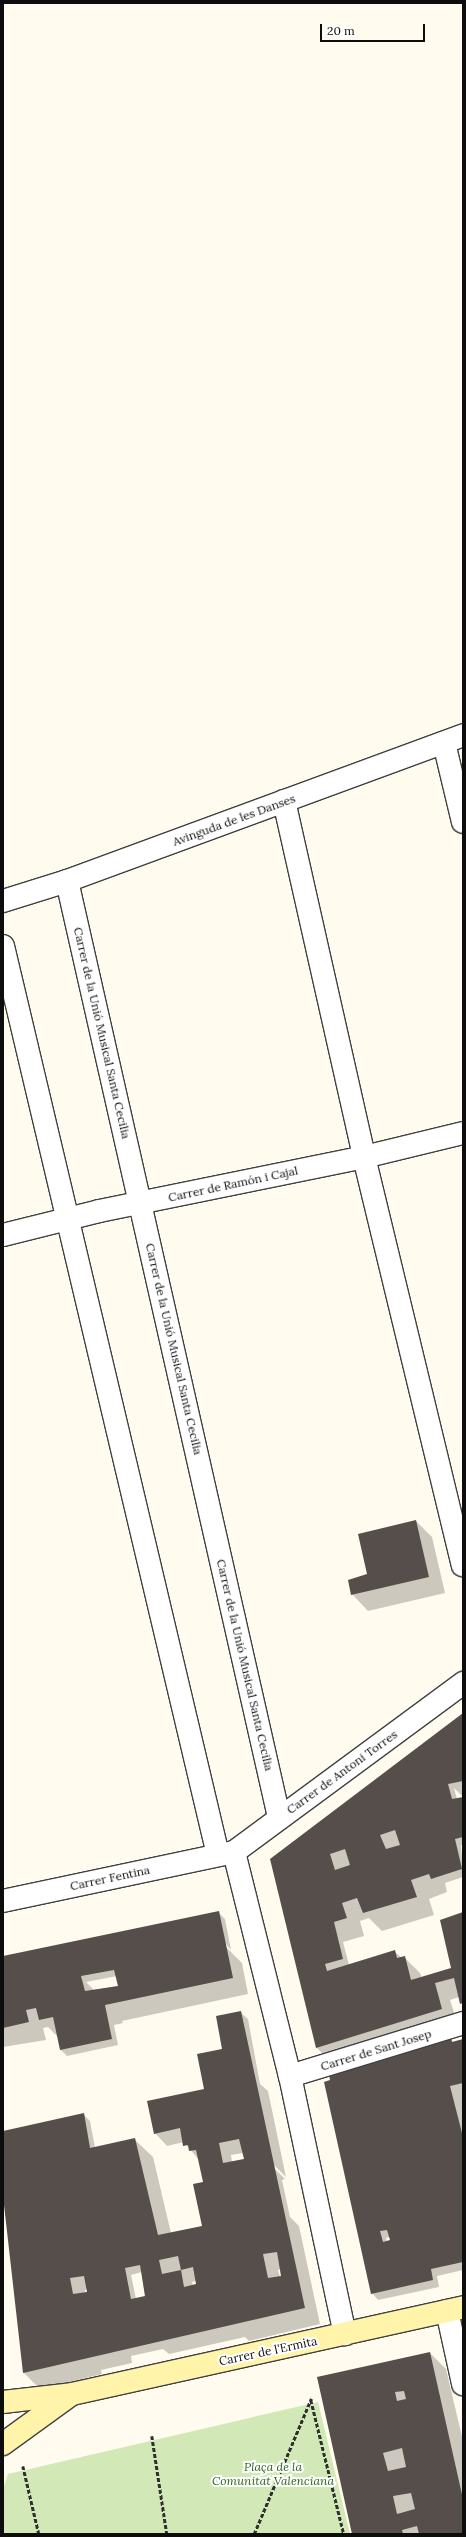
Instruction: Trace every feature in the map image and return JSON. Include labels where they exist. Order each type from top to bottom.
[{"type":"street","name":"Avinguda de les Danses","points":[[3,901],[67,881],[454,739]]},
{"type":"street","points":[[454,739],[463,822]]},
{"type":"street","points":[[284,801],[364,1157],[463,1565]]},
{"type":"street","name":"Carrer de la Unió Musical Santa Cecilia","points":[[67,881],[279,1817]]},
{"type":"street","points":[[3,946],[67,1220],[226,1854],[290,2076],[346,2334]]},
{"type":"street","name":"Carrer de Ramón i Cajal","points":[[3,1235],[141,1203],[364,1157],[463,1133]]},
{"type":"street","name":"Carrer de Antoni Torres","points":[[226,1854],[463,1683]]},
{"type":"street","name":"Carrer Fentina","points":[[3,1901],[226,1854]]},
{"type":"street","name":"Carrer de Sant Josep","points":[[290,2076],[463,2024]]},
{"type":"street","points":[[455,2309],[463,2384]]},
{"type":"street","name":"Carrer de l'Ermita","points":[[3,2402],[72,2394],[455,2309]]},
{"type":"street","name":"Carrer de l'Ermita","points":[[3,2444],[72,2394]]},
{"type":"path","points":[[254,2534],[311,2399],[344,2534]]},
{"type":"path","points":[[152,2436],[168,2534]]},
{"type":"path","points":[[23,2466],[39,2534]]},
{"type":"green space","name":"Plaça de la Comunitat Valenciana","points":[[318,2402],[350,2534],[3,2534],[3,2489],[8,2474]]},
{"type":"building","points":[[416,1520],[429,1577],[351,1595],[348,1580],[367,1574],[358,1534]]},
{"type":"building","points":[[463,1713],[463,1781],[448,1784],[452,1799],[463,1797],[463,1837],[455,1839],[462,1869],[431,1879],[429,1874],[411,1880],[417,1897],[363,1913],[357,1898],[342,1903],[347,1918],[334,1922],[343,1959],[325,1964],[327,1971],[395,1950],[397,1958],[405,1956],[411,1980],[451,1968],[440,1920],[463,1912],[463,2003],[460,2004],[454,1978],[435,1983],[442,2009],[316,2048],[270,1859]],"holes":[[[395,1830],[400,1845],[386,1849],[380,1835]],[[345,1849],[350,1865],[335,1870],[330,1854]]]},
{"type":"building","points":[[219,1911],[233,1978],[105,2005],[112,2039],[60,2050],[53,2017],[39,2020],[36,2008],[26,2010],[29,2022],[3,2028],[3,1956]],"holes":[[[114,1970],[118,1986],[85,1991],[81,1976]]]},
{"type":"building","points":[[241,2011],[305,2308],[23,2373],[3,2196],[3,2131],[84,2113],[90,2148],[135,2138],[158,2235],[202,2226],[193,2184],[203,2182],[196,2150],[189,2151],[188,2145],[183,2146],[180,2128],[154,2134],[147,2101],[204,2089],[197,2054],[222,2049],[216,2016]],"holes":[[[239,2139],[244,2159],[223,2163],[219,2143]],[[277,2252],[281,2276],[268,2278],[263,2254]],[[178,2256],[181,2270],[162,2274],[159,2260]],[[140,2265],[145,2296],[131,2299],[125,2268]],[[193,2267],[196,2284],[184,2287],[181,2270]],[[84,2276],[87,2292],[73,2294],[70,2278]]]},
{"type":"building","points":[[451,2038],[452,2042],[463,2039],[463,2083],[450,2086],[463,2137],[463,2262],[431,2269],[433,2280],[371,2294],[324,2082],[330,2080],[329,2075]],"holes":[[[387,2230],[390,2240],[383,2242],[380,2231]]]},
{"type":"building","points":[[430,2352],[463,2499],[463,2534],[419,2534],[417,2526],[402,2530],[403,2534],[352,2534],[317,2377]],"holes":[[[404,2391],[406,2399],[397,2401],[395,2392]],[[402,2448],[406,2467],[388,2471],[383,2453]],[[411,2493],[415,2509],[397,2514],[393,2496]]]}]
